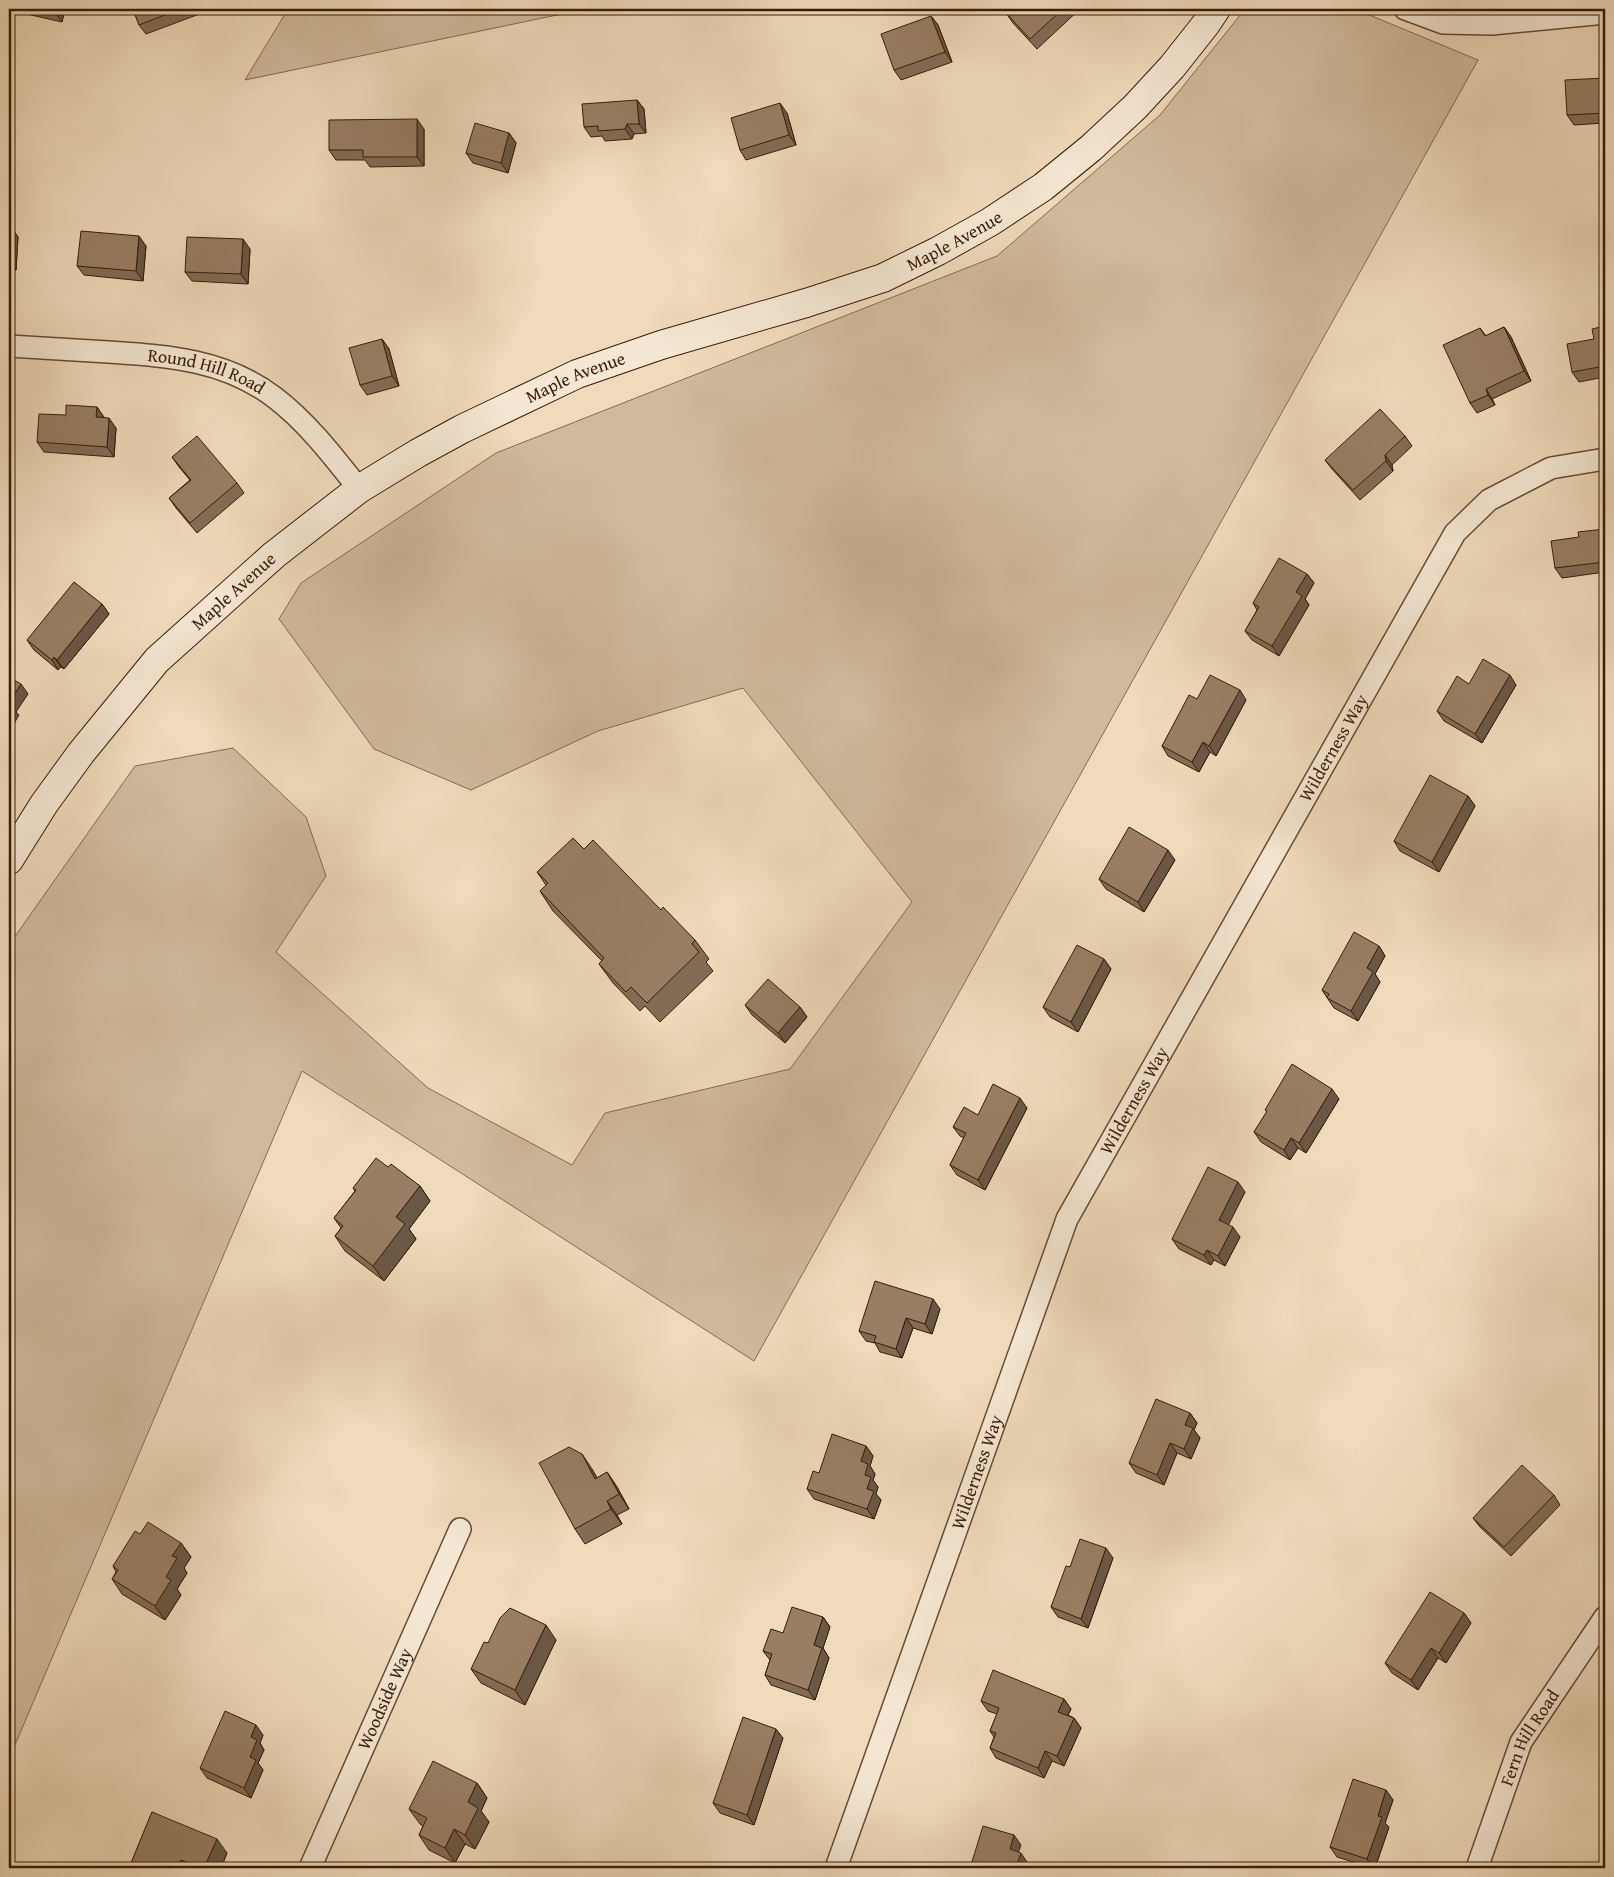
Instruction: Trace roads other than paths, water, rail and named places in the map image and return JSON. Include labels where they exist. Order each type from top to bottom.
[{"type":"main road","name":"Maple Avenue","points":[[9,860],[44,804],[81,753],[157,660],[274,555],[359,489],[462,429],[577,374],[661,345],[806,303],[883,278],[938,252],[1043,187],[1091,148],[1129,113],[1172,67],[1216,9]]},
{"type":"street","points":[[1406,9],[1443,23],[1492,24],[1605,13]]},
{"type":"street","name":"Round Hill Road","points":[[9,346],[166,357],[202,362],[228,371],[252,383],[290,410],[334,457],[359,489]]},
{"type":"street","name":"Wilderness Way","points":[[836,1868],[1066,1219],[1455,533],[1488,500],[1551,468],[1605,459]]},
{"type":"street","name":"Woodside Way","points":[[310,1868],[460,1529]]},
{"type":"street","name":"Fern Hill Road","points":[[1477,1868],[1521,1742],[1605,1618]]}]
